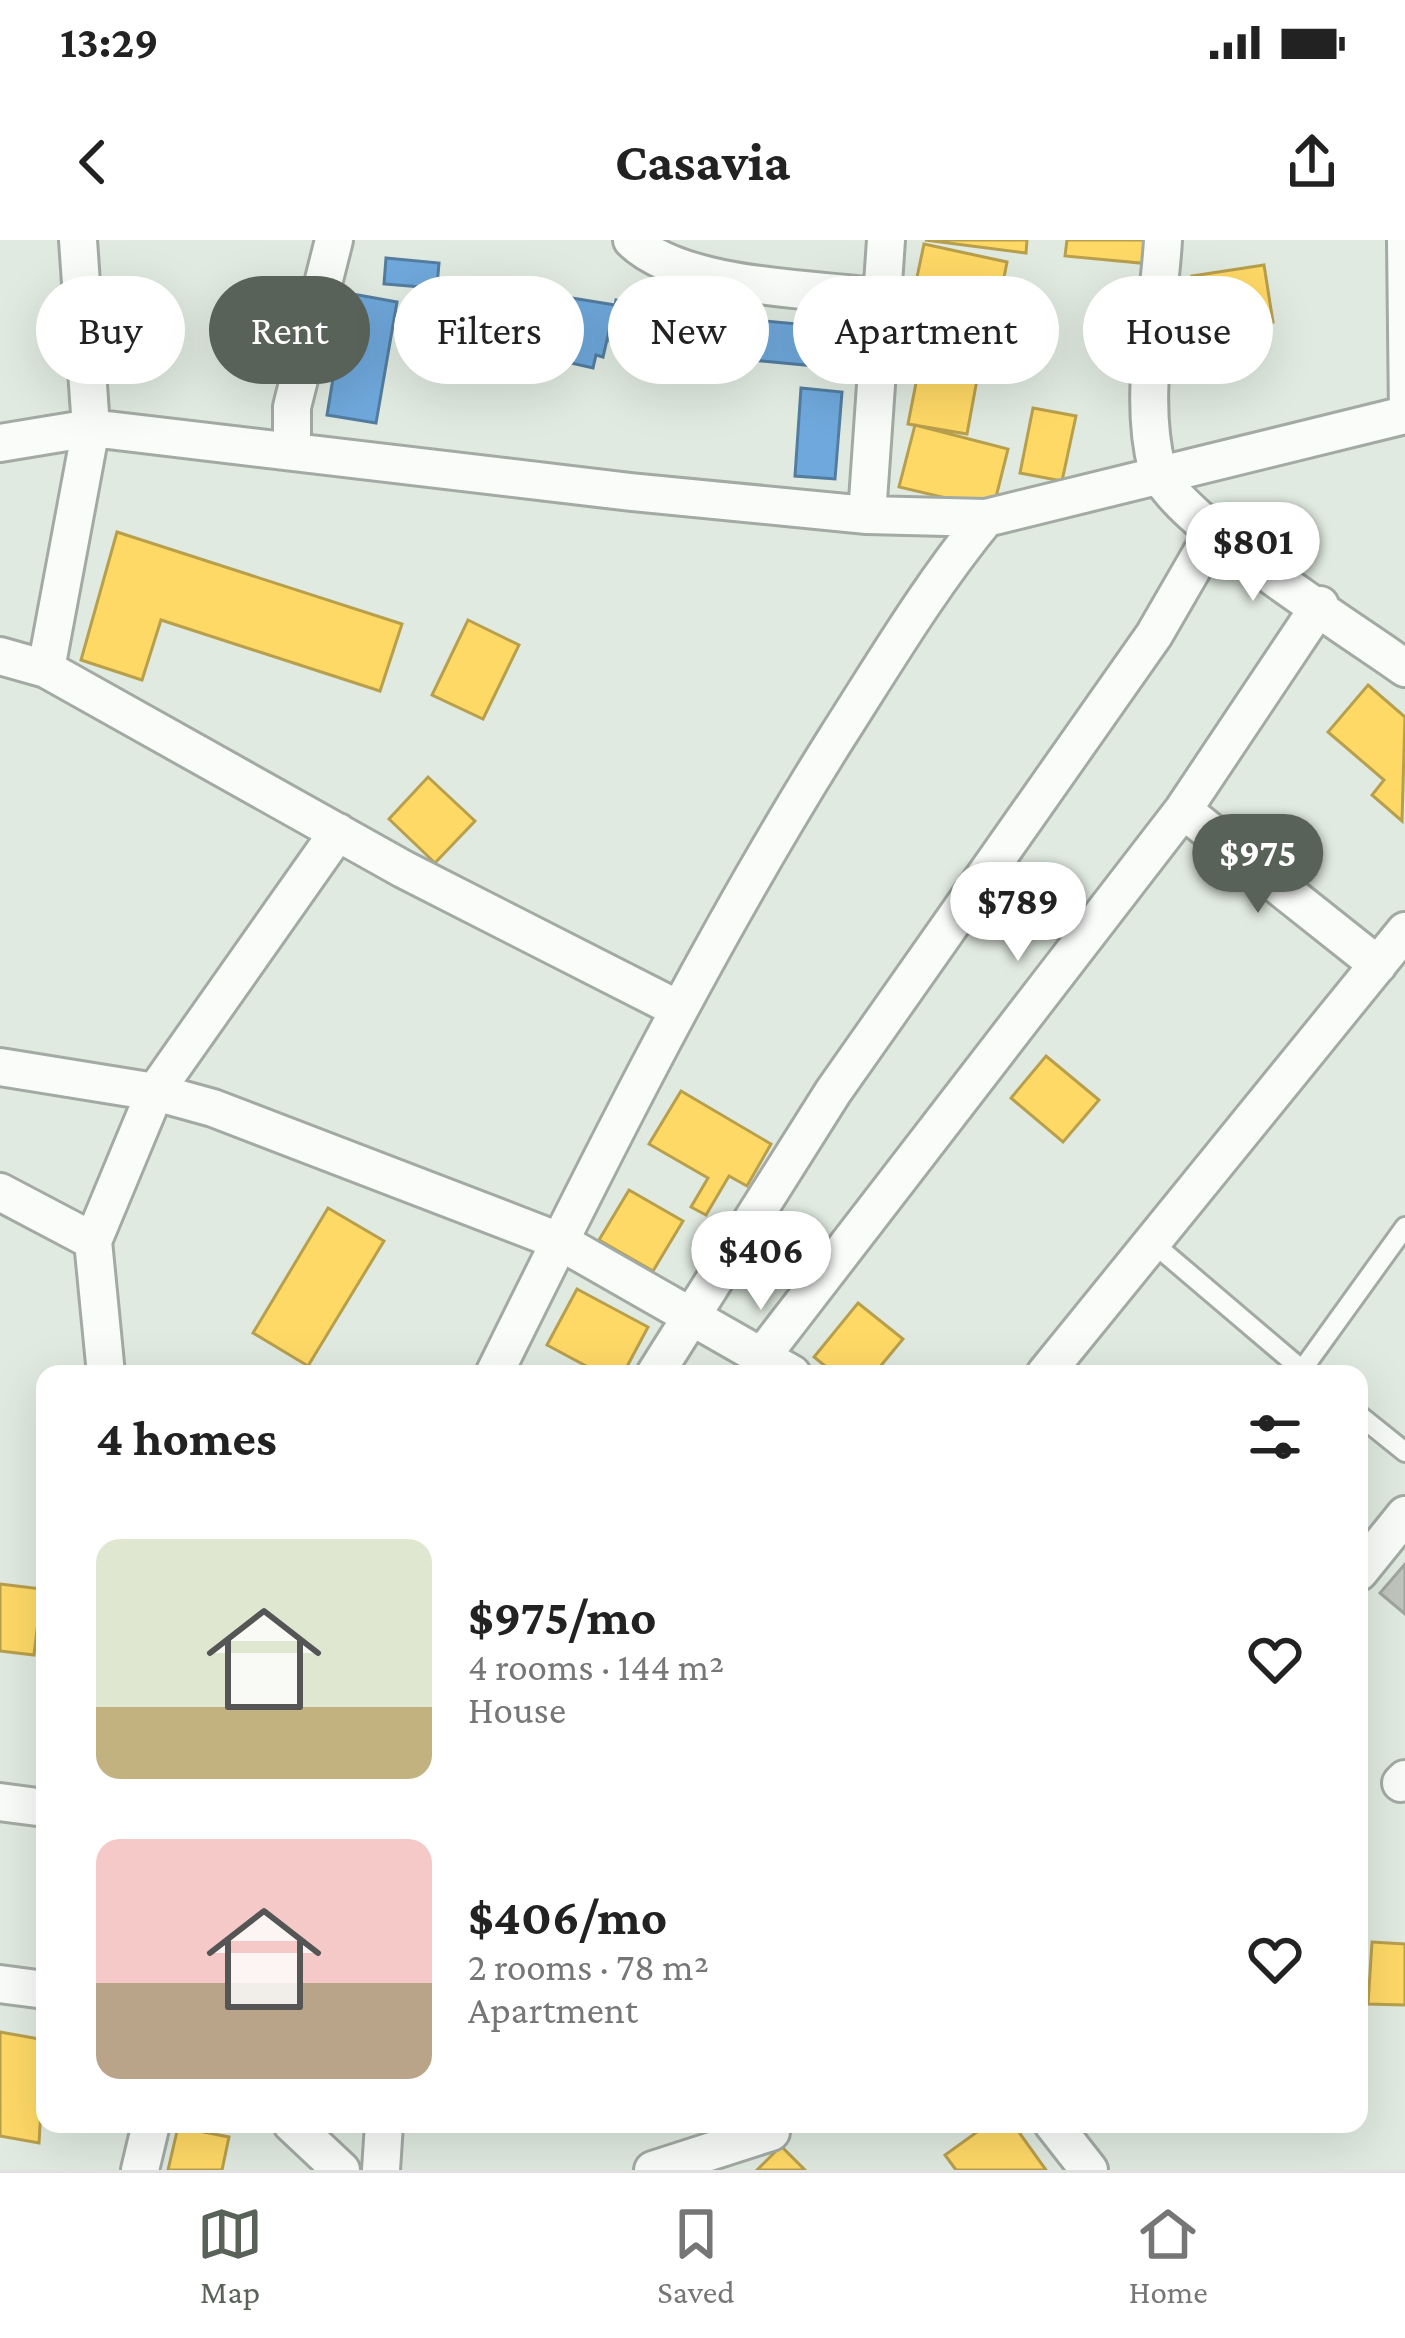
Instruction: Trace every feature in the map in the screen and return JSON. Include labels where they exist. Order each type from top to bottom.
[{"type":"street","points":[[46,669],[91,428],[78,240]]},
{"type":"street","points":[[292,450],[292,407],[312,310],[334,240]]},
{"type":"street","points":[[632,240],[658,260],[704,274],[793,286]]},
{"type":"street","points":[[886,240],[886,276]]},
{"type":"street","points":[[1163,240],[1148,417],[1158,475],[1213,533],[1405,668]]},
{"type":"street","points":[[867,514],[878,384]]},
{"type":"street","points":[[0,443],[91,428],[867,514],[986,518],[1402,415]]},
{"type":"street","points":[[498,1365],[676,1008],[860,701],[945,567],[986,518]]},
{"type":"street","points":[[661,1365],[833,1092],[1154,635],[1213,533]]},
{"type":"street","points":[[0,1066],[155,1092],[213,1108],[559,1241],[777,1365],[1183,810],[1320,605]]},
{"type":"street","points":[[0,656],[46,669],[338,832],[676,1008]]},
{"type":"street","points":[[1183,810],[1378,965]]},
{"type":"street","points":[[105,1365],[93,1241],[155,1092],[338,832]]},
{"type":"street","points":[[1057,1365],[1405,931]]},
{"type":"street","points":[[0,1192],[93,1241]]},
{"type":"street","points":[[1368,1561],[1405,1515]]},
{"type":"street","points":[[0,1802],[36,1807]]},
{"type":"street","points":[[0,1984],[36,1989]]},
{"type":"street","points":[[140,2170],[149,2133]]},
{"type":"street","points":[[302,2133],[341,2170]]},
{"type":"street","points":[[382,2170],[384,2133]]},
{"type":"street","points":[[653,2170],[768,2133]]},
{"type":"street","points":[[1060,2133],[1089,2170]]},
{"type":"lane","points":[[1397,240],[1402,415]]},
{"type":"lane","points":[[1309,1365],[1405,1227]]},
{"type":"lane","points":[[1153,1243],[1296,1365]]},
{"type":"lane","points":[[1368,1422],[1405,1452]]},
{"type":"building: Homes","points":[[925,240],[1027,240],[1026,253]]},
{"type":"building: Homes","points":[[1067,240],[1154,240],[1151,264],[1065,256]]},
{"type":"building: Homes","points":[[924,244],[1007,262],[1004,276],[917,276]]},
{"type":"building: Homes","points":[[1264,265],[1266,276],[1192,276]]},
{"type":"building: Homes","points":[[916,384],[976,384],[967,434],[908,424]]},
{"type":"building: Homes","points":[[1033,408],[1076,416],[1062,481],[1020,473]]},
{"type":"building: Homes","points":[[915,425],[1008,449],[993,509],[899,487]]},
{"type":"building: Homes","points":[[117,532],[402,624],[380,691],[161,620],[142,680],[81,660]]},
{"type":"building: Homes","points":[[468,620],[519,645],[483,719],[432,695]]},
{"type":"building: Homes","points":[[1368,685],[1405,717],[1402,821],[1372,795],[1384,780],[1328,732]]},
{"type":"building: Homes","points":[[428,777],[475,821],[435,863],[389,819]]},
{"type":"building: Homes","points":[[1046,1056],[1099,1100],[1063,1142],[1011,1098]]},
{"type":"building: Homes","points":[[681,1091],[771,1144],[747,1186],[729,1176],[706,1215],[691,1207],[708,1178],[649,1144]]},
{"type":"building: Homes","points":[[629,1190],[683,1221],[653,1271],[599,1240]]},
{"type":"building: Homes","points":[[328,1208],[384,1241],[309,1365],[253,1333]]},
{"type":"building: Homes","points":[[577,1289],[648,1327],[628,1365],[584,1365],[547,1345]]},
{"type":"building: Homes","points":[[858,1303],[903,1339],[881,1365],[824,1365],[814,1357]]},
{"type":"building: Homes","points":[[0,1584],[36,1588],[34,1655],[0,1651]]},
{"type":"building: Homes","points":[[1372,1942],[1405,1944],[1405,2005],[1368,2004]]},
{"type":"building: Homes","points":[[0,2032],[36,2038],[39,2143],[0,2136]]},
{"type":"building: Homes","points":[[177,2133],[229,2137],[222,2170],[168,2170]]},
{"type":"building: Homes","points":[[976,2133],[1019,2133],[1046,2170],[956,2170],[945,2155]]},
{"type":"building: Homes","points":[[781,2146],[805,2170],[757,2170]]},
{"type":"building: Schools","points":[[386,258],[439,263],[438,276],[394,276],[394,285],[384,284]]},
{"type":"building: Schools","points":[[370,297],[394,301],[376,423],[327,415],[332,384],[370,384]]},
{"type":"building: Schools","points":[[584,300],[608,304],[603,357],[596,355],[593,368],[584,366]]},
{"type":"building: Schools","points":[[769,321],[793,324],[793,364],[769,362]]},
{"type":"building: Schools","points":[[801,388],[842,392],[835,479],[795,476]]},
{"type":"building: Other","points":[[1405,1564],[1405,1614],[1380,1593]]}]
